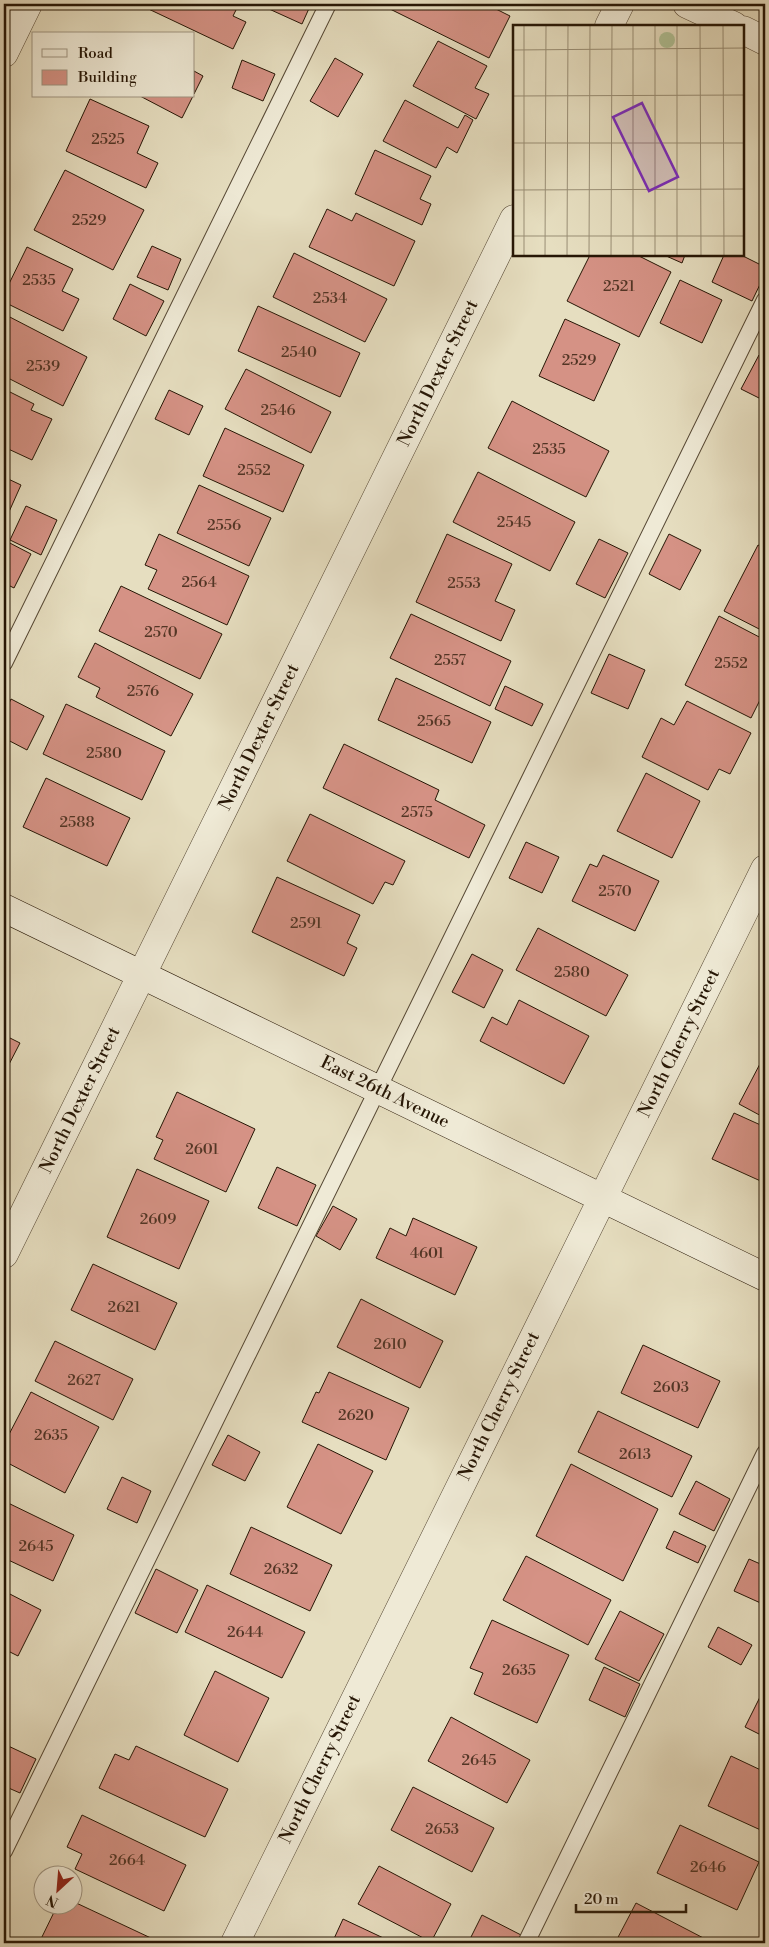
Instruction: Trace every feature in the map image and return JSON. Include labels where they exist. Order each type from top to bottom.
[{"type":"street","points":[[4,53],[28,4]]},
{"type":"street","points":[[610,25],[620,4]]},
{"type":"street","points":[[687,4],[732,25]]},
{"type":"street","points":[[744,30],[765,41]]},
{"type":"street","name":"North Dexter Street","points":[[4,1254],[513,222]]},
{"type":"street","name":"North Cherry Street","points":[[234,1943],[765,869]]},
{"type":"street","name":"East 26th Avenue","points":[[4,908],[765,1277]]},
{"type":"lane","points":[[4,663],[328,4]]},
{"type":"lane","points":[[4,1851],[765,300]]},
{"type":"lane","points":[[526,1943],[765,1453]]},
{"type":"building","points":[[138,4],[239,4],[233,16],[246,22],[233,49]]},
{"type":"building","points":[[271,4],[311,4],[302,24],[269,9]]},
{"type":"building","points":[[380,4],[486,4],[510,16],[489,58]]},
{"type":"building","points":[[438,41],[487,66],[475,88],[489,94],[476,119],[413,86]]},
{"type":"building","points":[[335,58],[363,74],[338,117],[310,101]]},
{"type":"building","points":[[242,60],[275,74],[263,101],[232,88]]},
{"type":"building","points":[[195,72],[203,76],[195,92]]},
{"type":"building","points":[[144,98],[192,98],[182,118]]},
{"type":"building","points":[[90,99],[149,126],[137,153],[158,163],[146,188],[66,151]]},
{"type":"building","points":[[405,100],[458,128],[465,115],[473,120],[457,153],[447,147],[436,168],[383,141]]},
{"type":"building","points":[[375,150],[431,176],[420,199],[431,204],[422,225],[355,194]]},
{"type":"building","points":[[65,170],[144,210],[113,270],[34,230]]},
{"type":"building","points":[[327,209],[352,221],[356,213],[415,241],[394,286],[309,247]]},
{"type":"building","points":[[152,246],[181,259],[168,290],[137,277]]},
{"type":"building","points":[[27,247],[73,269],[62,291],[79,299],[63,331],[4,302],[4,294]]},
{"type":"building","points":[[294,253],[387,299],[365,342],[273,297]]},
{"type":"building","points":[[590,256],[639,256],[671,272],[639,337],[567,301]]},
{"type":"building","points":[[666,256],[685,256],[682,263]]},
{"type":"building","points":[[724,256],[743,256],[765,267],[765,274],[752,301],[712,282]]},
{"type":"building","points":[[680,280],[722,300],[702,343],[660,323]]},
{"type":"building","points":[[130,284],[164,301],[146,336],[113,319]]},
{"type":"building","points":[[258,306],[360,353],[340,397],[238,351]]},
{"type":"building","points":[[4,314],[87,357],[63,406],[4,376]]},
{"type":"building","points":[[565,319],[620,344],[594,401],[539,376]]},
{"type":"building","points":[[759,355],[765,359],[765,401],[741,389]]},
{"type":"building","points":[[246,369],[331,412],[311,453],[225,409]]},
{"type":"building","points":[[4,389],[34,404],[31,410],[52,419],[32,460],[4,447]]},
{"type":"building","points":[[169,390],[203,406],[189,435],[155,419]]},
{"type":"building","points":[[512,401],[609,451],[586,497],[488,448]]},
{"type":"building","points":[[225,428],[304,465],[283,512],[203,476]]},
{"type":"building","points":[[478,472],[575,522],[550,571],[453,522]]},
{"type":"building","points":[[4,477],[21,485],[4,523]]},
{"type":"building","points":[[199,485],[271,518],[249,566],[177,533]]},
{"type":"building","points":[[26,506],[57,520],[41,555],[10,540]]},
{"type":"building","points":[[159,534],[249,576],[227,625],[148,589],[157,570],[145,565]]},
{"type":"building","points":[[447,534],[512,564],[495,601],[515,610],[501,641],[416,602]]},
{"type":"building","points":[[669,534],[701,550],[680,590],[649,574]]},
{"type":"building","points":[[599,539],[628,553],[605,598],[576,584]]},
{"type":"building","points":[[4,540],[31,554],[14,588],[4,583]]},
{"type":"building","points":[[758,545],[765,548],[765,632],[724,611]]},
{"type":"building","points":[[121,586],[222,634],[200,679],[99,631]]},
{"type":"building","points":[[411,614],[511,661],[490,706],[390,658]]},
{"type":"building","points":[[719,616],[765,640],[765,690],[751,718],[685,685]]},
{"type":"building","points":[[95,643],[193,694],[171,736],[96,697],[100,688],[78,677]]},
{"type":"building","points":[[609,654],[645,670],[628,709],[591,693]]},
{"type":"building","points":[[396,678],[491,722],[472,763],[378,720]]},
{"type":"building","points":[[505,686],[543,704],[532,726],[495,709]]},
{"type":"building","points":[[11,699],[44,716],[27,750],[4,738],[4,714]]},
{"type":"building","points":[[687,701],[751,733],[730,774],[719,769],[708,790],[642,757],[661,718],[674,725]]},
{"type":"building","points":[[66,704],[165,751],[142,800],[43,754]]},
{"type":"building","points":[[344,744],[439,790],[435,800],[485,825],[469,858],[323,788]]},
{"type":"building","points":[[646,773],[700,801],[672,858],[617,831]]},
{"type":"building","points":[[46,778],[130,818],[107,866],[23,827]]},
{"type":"building","points":[[310,814],[405,861],[393,885],[385,882],[373,904],[287,861]]},
{"type":"building","points":[[526,842],[559,857],[542,893],[509,878]]},
{"type":"building","points":[[603,855],[659,881],[635,931],[572,901],[590,864],[597,867]]},
{"type":"building","points":[[277,877],[360,915],[347,943],[357,948],[344,976],[252,932]]},
{"type":"building","points":[[538,928],[628,975],[606,1016],[516,970]]},
{"type":"building","points":[[472,954],[503,970],[484,1008],[452,992]]},
{"type":"building","points":[[519,1000],[589,1036],[564,1084],[480,1041],[492,1017],[507,1025]]},
{"type":"building","points":[[4,1035],[20,1043],[4,1074]]},
{"type":"building","points":[[762,1060],[765,1062],[765,1118],[739,1104]]},
{"type":"building","points":[[177,1092],[255,1129],[226,1192],[154,1159],[163,1140],[156,1137]]},
{"type":"building","points":[[734,1113],[765,1127],[765,1183],[712,1159]]},
{"type":"building","points":[[277,1167],[316,1185],[297,1226],[258,1208]]},
{"type":"building","points":[[137,1169],[209,1201],[179,1269],[107,1237]]},
{"type":"building","points":[[333,1206],[357,1219],[340,1250],[316,1236]]},
{"type":"building","points":[[413,1218],[477,1247],[455,1295],[376,1258],[390,1228],[406,1236]]},
{"type":"building","points":[[93,1264],[177,1303],[155,1350],[71,1310]]},
{"type":"building","points":[[361,1299],[443,1341],[420,1388],[337,1347]]},
{"type":"building","points":[[55,1341],[133,1379],[113,1420],[35,1381]]},
{"type":"building","points":[[643,1345],[720,1381],[698,1428],[621,1393]]},
{"type":"building","points":[[329,1372],[409,1408],[386,1460],[302,1422],[316,1392],[319,1393]]},
{"type":"building","points":[[31,1392],[99,1427],[65,1493],[4,1461],[4,1444]]},
{"type":"building","points":[[598,1411],[692,1456],[672,1497],[578,1452]]},
{"type":"building","points":[[228,1435],[260,1452],[245,1481],[212,1465]]},
{"type":"building","points":[[318,1444],[373,1471],[341,1534],[287,1507]]},
{"type":"building","points":[[571,1464],[658,1509],[623,1581],[536,1536]]},
{"type":"building","points":[[122,1477],[151,1491],[137,1523],[107,1509]]},
{"type":"building","points":[[696,1481],[730,1499],[714,1531],[679,1514]]},
{"type":"building","points":[[4,1501],[74,1535],[53,1581],[4,1558]]},
{"type":"building","points":[[251,1527],[332,1565],[310,1611],[230,1574]]},
{"type":"building","points":[[674,1531],[706,1546],[698,1563],[666,1548]]},
{"type":"building","points":[[526,1556],[611,1600],[588,1645],[503,1600]]},
{"type":"building","points":[[749,1559],[765,1566],[765,1605],[734,1591]]},
{"type":"building","points":[[156,1569],[198,1590],[177,1633],[135,1613]]},
{"type":"building","points":[[207,1585],[305,1632],[282,1678],[185,1632]]},
{"type":"building","points":[[4,1591],[41,1610],[18,1656],[4,1649]]},
{"type":"building","points":[[620,1611],[664,1634],[639,1681],[595,1659]]},
{"type":"building","points":[[492,1620],[569,1655],[537,1723],[474,1694],[483,1673],[470,1668]]},
{"type":"building","points":[[718,1627],[752,1645],[741,1665],[708,1647]]},
{"type":"building","points":[[604,1667],[640,1684],[625,1717],[589,1700]]},
{"type":"building","points":[[215,1671],[269,1698],[238,1762],[184,1735]]},
{"type":"building","points":[[765,1687],[765,1737],[745,1727]]},
{"type":"building","points":[[451,1717],[530,1760],[507,1803],[428,1761]]},
{"type":"building","points":[[4,1744],[36,1759],[20,1793],[4,1786]]},
{"type":"building","points":[[136,1746],[228,1789],[205,1837],[99,1788],[115,1754],[129,1760]]},
{"type":"building","points":[[731,1756],[765,1772],[765,1832],[708,1806]]},
{"type":"building","points":[[413,1787],[494,1828],[472,1872],[391,1830]]},
{"type":"building","points":[[82,1815],[186,1865],[164,1911],[82,1872],[82,1864],[77,1864],[82,1854],[67,1847]]},
{"type":"building","points":[[680,1825],[759,1862],[737,1910],[657,1873]]},
{"type":"building","points":[[379,1866],[451,1904],[431,1942],[358,1904]]},
{"type":"building","points":[[636,1903],[713,1943],[615,1943]]},
{"type":"building","points":[[82,1906],[153,1939],[151,1943],[39,1943],[53,1914],[82,1914]]},
{"type":"building","points":[[482,1915],[523,1936],[520,1943],[468,1943]]},
{"type":"building","points":[[343,1919],[394,1943],[332,1943]]}]
